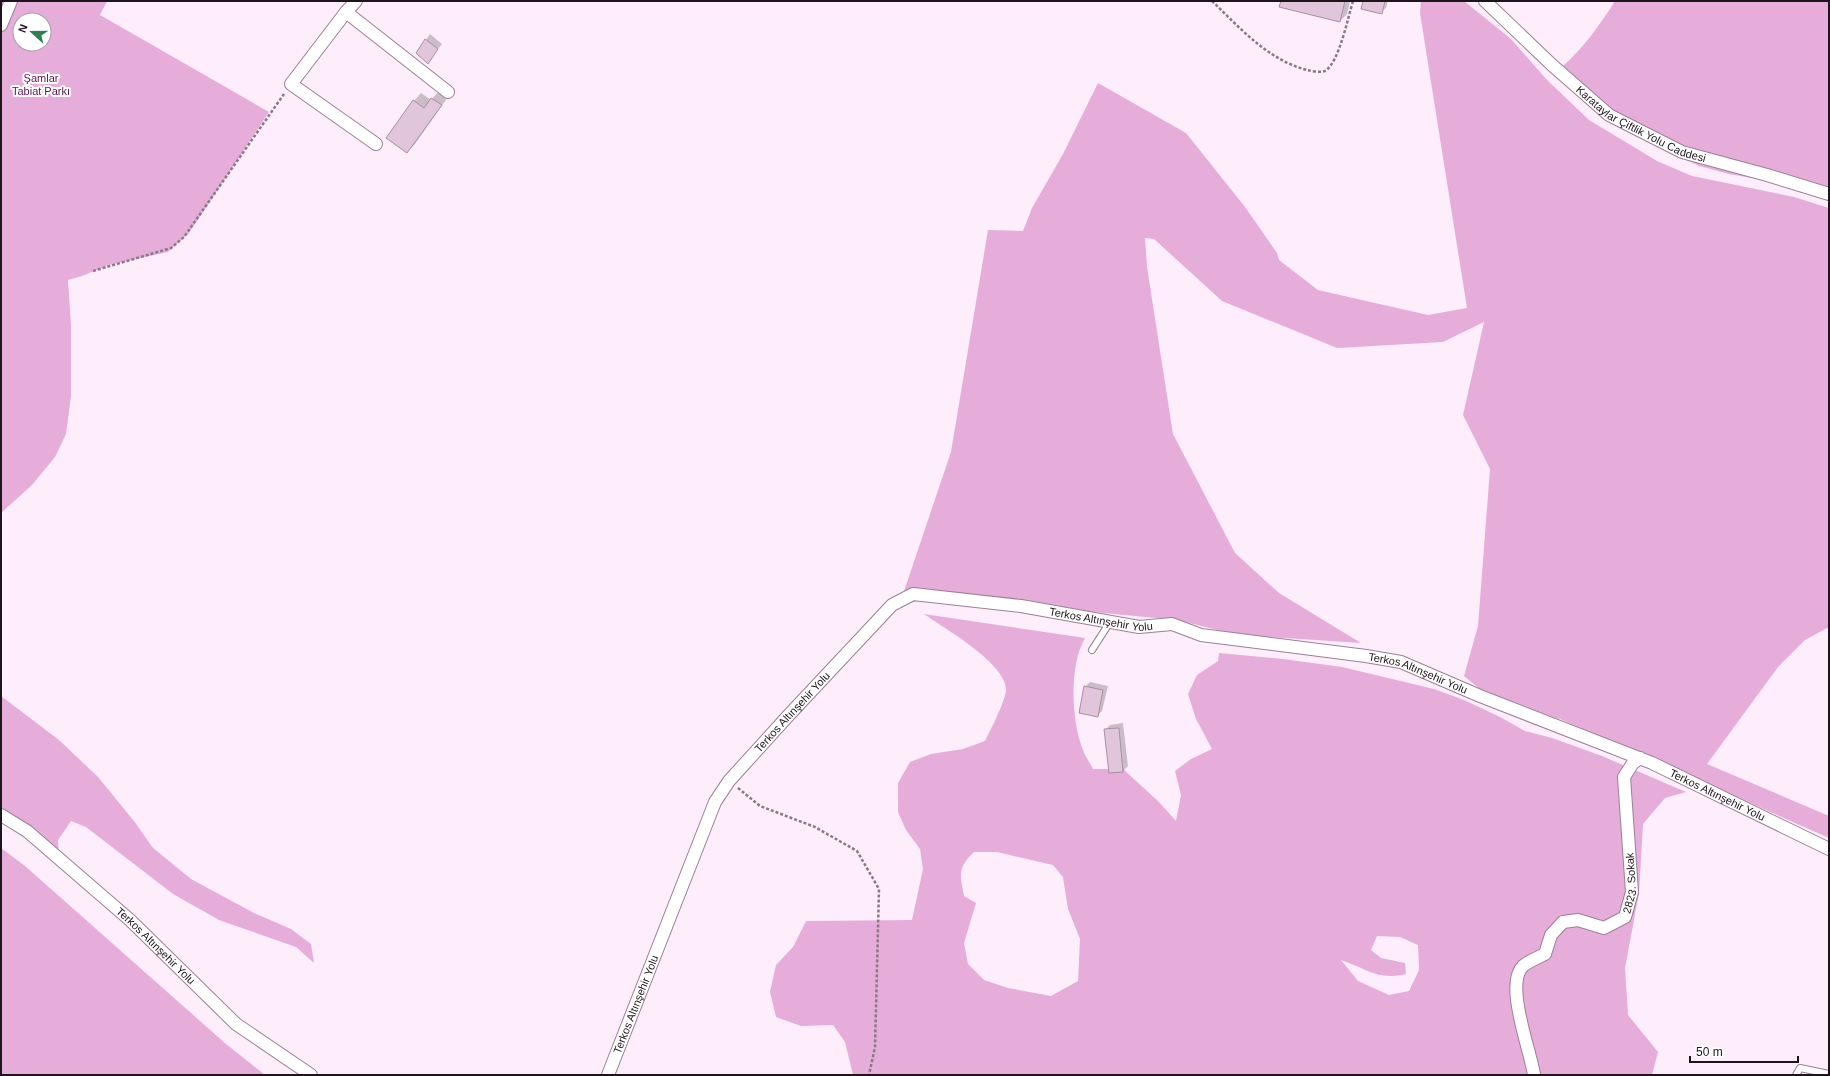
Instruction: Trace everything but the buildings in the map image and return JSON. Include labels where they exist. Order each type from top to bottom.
[{"type":"street","points":[[1,24],[11,1]]},
{"type":"street","points":[[356,1],[291,84],[376,144]]},
{"type":"street","name":"Karataylar Çiftlik Yolu Caddesi","points":[[1485,1],[1552,65],[1609,115],[1682,152],[1767,175],[1829,194]]},
{"type":"street","points":[[346,12],[448,92]]},
{"type":"street","name":"Terkos Altınşehir Yolu","points":[[608,1075],[715,802],[729,781],[892,605],[913,594],[1021,606],[1139,627],[1172,624],[1201,635],[1366,656],[1401,662],[1480,696],[1640,758],[1829,849]]},
{"type":"street","name":"2823. Sokak","points":[[1534,1075],[1520,1019],[1516,982],[1522,966],[1545,954],[1551,935],[1564,922],[1578,920],[1604,928],[1625,917],[1632,892],[1624,777],[1633,763],[1640,758]]},
{"type":"street","name":"Terkos Altınşehir Yolu","points":[[1,815],[26,831],[130,920],[236,1024],[311,1075]]},
{"type":"lane","points":[[1092,650],[1110,622]]},
{"type":"lane","points":[[1796,1075],[1800,1068],[1829,1074]]},
{"type":"path","points":[[1212,1],[1247,34],[1275,57],[1287,63],[1315,72],[1324,71],[1332,64],[1337,54],[1353,1]]},
{"type":"path","points":[[93,271],[170,248],[184,237],[291,84]]},
{"type":"path","points":[[729,781],[760,806],[815,827],[857,851],[879,889],[875,1047],[869,1075]]},
{"type":"green space","name":"Şamlar Tabiat Parkı","points":[[1,1],[107,1],[100,15],[269,112],[189,233],[168,252],[109,265],[68,280],[71,326],[71,396],[66,434],[55,457],[32,485],[1,513]]},
{"type":"green space","points":[[1421,1],[1464,1],[1511,39],[1547,80],[1589,120],[1657,161],[1692,176],[1794,197],[1829,208],[1829,629],[1827,628],[1805,640],[1778,667],[1707,764],[1829,816],[1829,838],[1560,719],[1515,710],[1487,695],[1464,676],[1478,626],[1490,469],[1463,415],[1484,322],[1443,342],[1337,348],[1222,301],[1154,239],[1145,238],[1147,267],[1173,434],[1235,553],[1279,593],[1361,643],[1238,635],[1177,620],[967,600],[921,600],[899,606],[951,452],[988,230],[1023,231],[1032,208],[1063,154],[1098,83],[1186,133],[1245,207],[1277,253],[1279,260],[1318,290],[1428,315],[1467,308],[1420,13]]},
{"type":"green space","points":[[1615,1],[1829,1],[1829,199],[1781,183],[1729,174],[1699,166],[1636,136],[1593,106],[1563,66],[1578,51],[1604,19]]},
{"type":"green space","points":[[924,614],[1085,638],[1076,663],[1074,677],[1074,708],[1079,738],[1085,755],[1093,769],[1123,769],[1159,802],[1176,821],[1181,795],[1175,771],[1191,759],[1212,749],[1196,719],[1188,694],[1197,675],[1218,661],[1219,653],[1283,659],[1342,667],[1434,689],[1464,700],[1525,731],[1552,738],[1602,756],[1686,792],[1665,798],[1643,824],[1639,893],[1625,968],[1628,1015],[1658,1052],[1652,1075],[853,1075],[845,1042],[833,1025],[801,1026],[776,1017],[770,992],[776,965],[793,947],[806,921],[912,920],[923,869],[920,849],[906,830],[898,812],[898,783],[910,762],[931,754],[963,749],[985,741],[994,723],[1005,695],[1006,690],[1004,680],[986,658],[959,637]],"holes":[[[974,852],[997,852],[1053,865],[1063,877],[1068,909],[1080,939],[1078,981],[1051,996],[1008,988],[984,980],[968,964],[964,943],[976,903],[964,896],[961,883],[961,872],[962,867]],[[1377,936],[1400,937],[1418,945],[1419,970],[1409,991],[1389,995],[1358,981],[1341,960],[1379,975],[1396,976],[1406,974],[1405,963],[1381,958],[1371,950]]]},
{"type":"green space","points":[[1,696],[59,740],[98,777],[134,821],[153,848],[191,879],[254,913],[291,929],[311,944],[314,963],[296,947],[219,920],[173,894],[86,827],[71,821],[58,840],[59,856],[1,808]]},
{"type":"green space","points":[[1,848],[25,866],[226,1044],[265,1075],[1,1075]]}]
